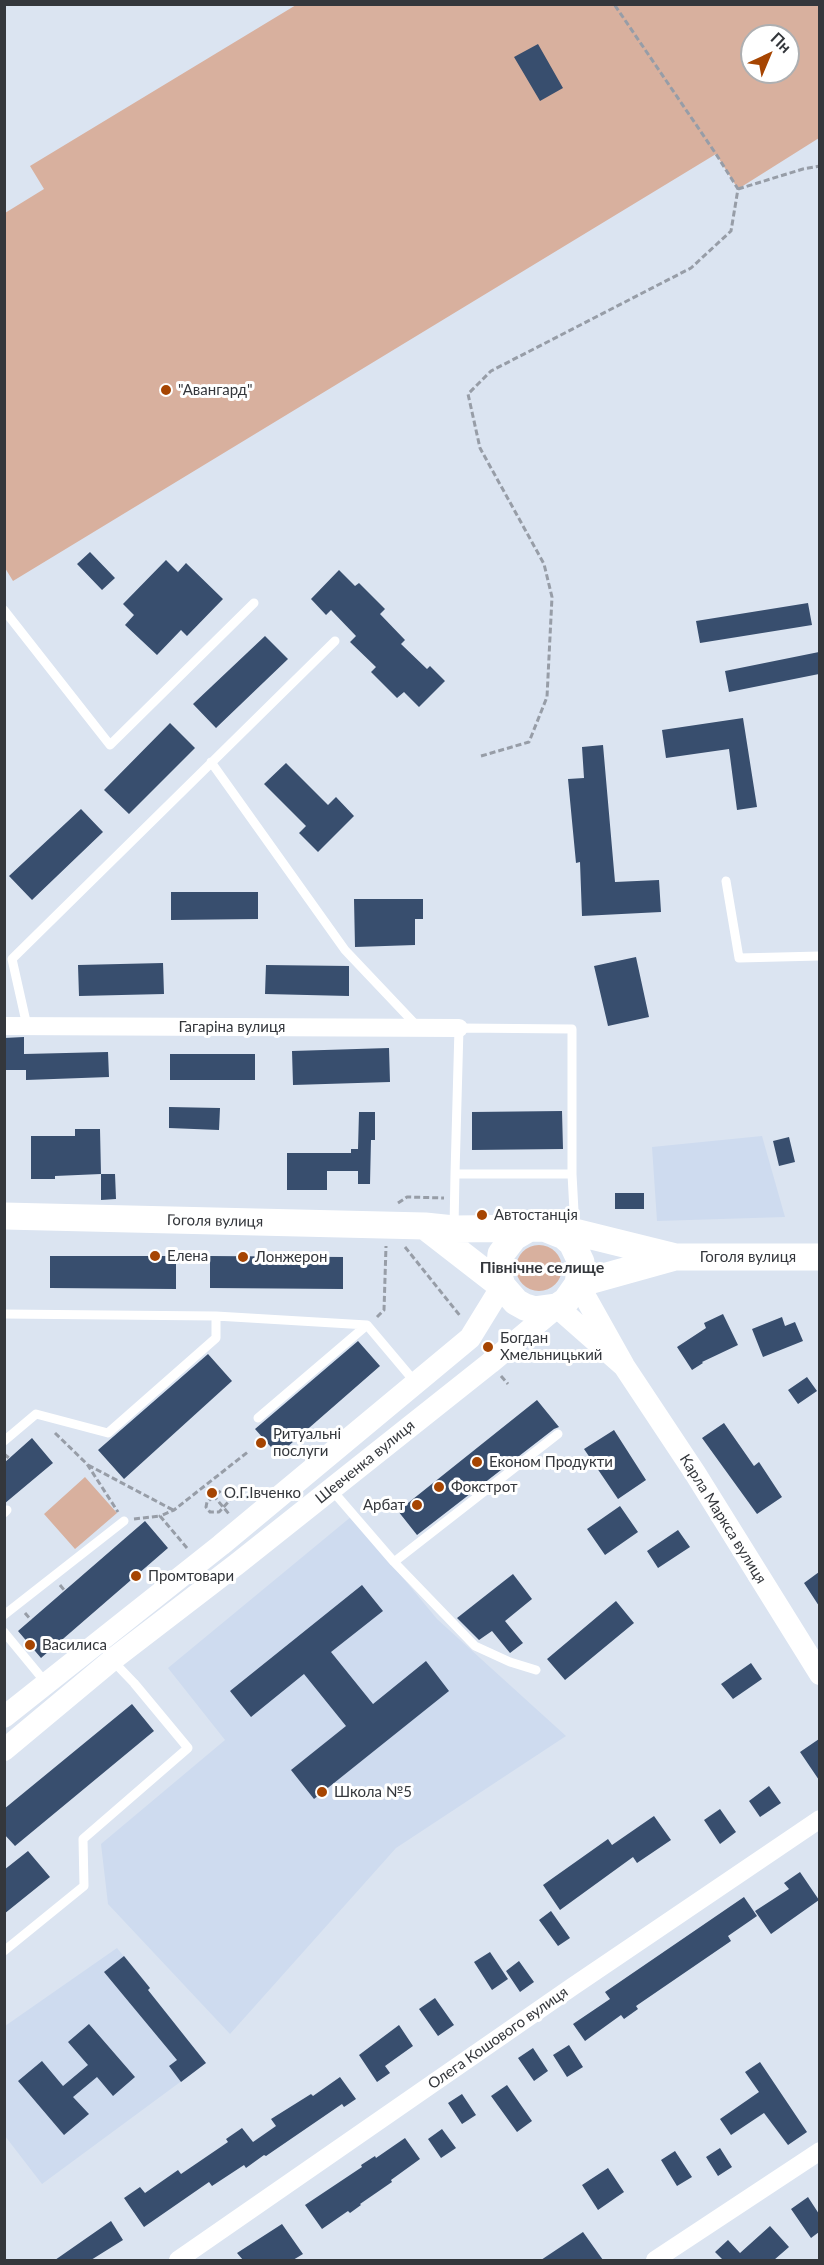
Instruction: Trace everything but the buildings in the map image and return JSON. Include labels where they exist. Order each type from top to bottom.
[{"type":"main road","name":"Гоголя вулиця","points":[[4,1216],[425,1226],[454,1229],[544,1228],[676,1257],[819,1257]]},
{"type":"main road","points":[[425,1226],[502,1286],[516,1302],[535,1310],[557,1306],[566,1301],[578,1284],[581,1273],[578,1252],[564,1236],[565,1231]]},
{"type":"main road","points":[[502,1286],[499,1275],[501,1254],[514,1237],[526,1230]]},
{"type":"main road","name":"Гоголя вулиця","points":[[578,1284],[676,1257]]},
{"type":"street","name":"Гагаріна вулиця","points":[[4,1026],[459,1028]]},
{"type":"street","name":"Карла Маркса вулиця","points":[[578,1284],[624,1366],[695,1473],[819,1674]]},
{"type":"street","name":"Шевченка вулиця","points":[[4,1717],[221,1545],[470,1338],[502,1286]]},
{"type":"street","name":"Шевченка вулиця","points":[[4,1750],[112,1660],[490,1363],[557,1306]]},
{"type":"street","name":"Карла Маркса вулиця","points":[[557,1306],[624,1366]]},
{"type":"street","points":[[43,1686],[55,1708]]},
{"type":"street","name":"Олега Кошового вулиця","points":[[178,2260],[819,1819]]},
{"type":"street","points":[[655,2260],[819,2151]]},
{"type":"lane","points":[[4,610],[110,745],[254,603]]},
{"type":"lane","points":[[27,1026],[12,958],[335,641]]},
{"type":"lane","points":[[211,762],[345,950],[418,1028]]},
{"type":"lane","points":[[726,881],[739,958],[819,956]]},
{"type":"lane","points":[[454,1229],[459,1028],[572,1029],[572,1174],[565,1231]]},
{"type":"lane","points":[[455,1174],[572,1174]]},
{"type":"lane","points":[[4,1314],[216,1316],[367,1324],[416,1384]]},
{"type":"lane","points":[[4,1441],[36,1414],[108,1433],[216,1338],[216,1316]]},
{"type":"lane","points":[[258,1418],[367,1324]]},
{"type":"lane","points":[[394,1562],[558,1434]]},
{"type":"lane","points":[[331,1489],[394,1562],[475,1646],[510,1662],[536,1670]]},
{"type":"lane","points":[[4,1616],[124,1521]]},
{"type":"lane","points":[[4,1632],[43,1686]]},
{"type":"lane","points":[[4,1952],[84,1886],[83,1839],[188,1748],[112,1660]]},
{"type":"path","points":[[481,756],[529,742],[547,697],[552,597],[544,564],[480,448],[468,394],[491,371],[691,268],[731,231],[738,189],[614,4]]},
{"type":"path","points":[[738,189],[819,166]]},
{"type":"path","points":[[393,1206],[407,1197],[455,1198]]},
{"type":"path","points":[[367,1324],[384,1310],[386,1239]]},
{"type":"path","points":[[399,1239],[464,1320],[470,1338]]},
{"type":"path","points":[[490,1363],[508,1384]]},
{"type":"path","points":[[36,1414],[87,1464],[124,1521],[160,1516],[174,1510],[249,1451]]},
{"type":"path","points":[[4,1454],[9,1458]]},
{"type":"path","points":[[87,1464],[174,1510]]},
{"type":"path","points":[[220,1490],[228,1491],[230,1500],[224,1507],[216,1513],[207,1510],[207,1502],[220,1490]]},
{"type":"path","points":[[213,1495],[229,1514]]},
{"type":"path","points":[[160,1516],[187,1548]]},
{"type":"shaded area","name":"\"Авангард\"","points":[[296,5],[819,5],[819,138],[738,189],[716,154],[13,581],[5,568],[5,213],[44,189],[30,166]]},
{"type":"shaded area","points":[[762,1136],[785,1217],[657,1221],[652,1147]]},
{"type":"shaded area","points":[[544,1245],[556,1251],[561,1259],[561,1277],[556,1285],[548,1290],[534,1291],[526,1288],[519,1281],[516,1263],[519,1255],[526,1248]]},
{"type":"shaded area","points":[[85,1477],[117,1513],[75,1549],[44,1514]]},
{"type":"shaded area","name":"Школа №5","points":[[352,1516],[437,1619],[566,1736],[396,1848],[230,2034],[108,1904],[101,1844],[225,1740],[168,1668]]},
{"type":"shaded area","points":[[117,1948],[206,2063],[42,2184],[5,2136],[5,2026]]},
{"type":"place","name":"\"Авангард\"","points":[[166,390]]},
{"type":"place","name":"Автостанція","points":[[482,1215]]},
{"type":"place","name":"Елена","points":[[155,1256]]},
{"type":"place","name":"Лонжерон","points":[[243,1257]]},
{"type":"place","name":"Богдан Хмельницький","points":[[488,1347]]},
{"type":"place","name":"Ритуальні послуги","points":[[261,1443]]},
{"type":"place","name":"Економ Продукти","points":[[477,1462]]},
{"type":"place","name":"Фокстрот","points":[[439,1487]]},
{"type":"place","name":"О.Г.Івченко","points":[[212,1493]]},
{"type":"place","name":"Арбат","points":[[417,1505]]},
{"type":"place","name":"Промтовари","points":[[136,1576]]},
{"type":"place","name":"Василиса","points":[[30,1645]]},
{"type":"place","name":"Школа №5","points":[[322,1792]]},
{"type":"district","name":"Північне селище","points":[[542,1268]]}]
